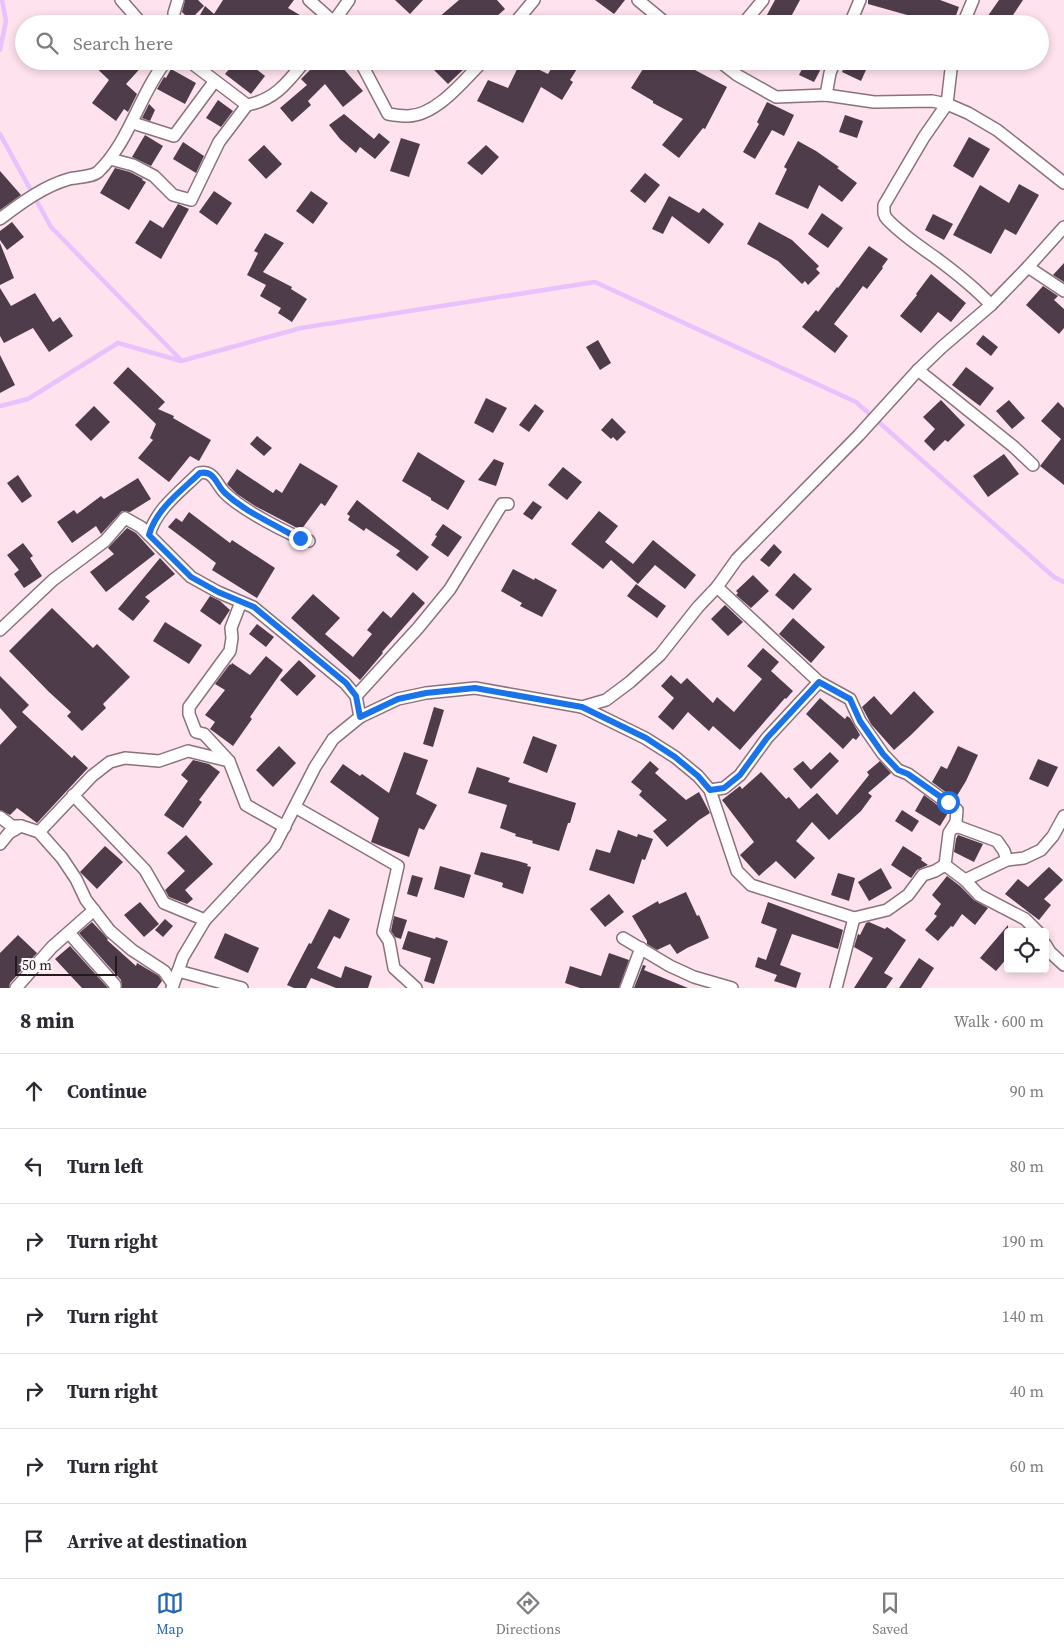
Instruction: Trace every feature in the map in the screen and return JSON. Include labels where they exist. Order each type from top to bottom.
[{"type":"street","points":[[121,0],[134,15]]},
{"type":"street","points":[[174,15],[178,0]]},
{"type":"street","points":[[309,0],[325,15]]},
{"type":"street","points":[[339,15],[349,0]]},
{"type":"street","points":[[522,15],[534,0]]},
{"type":"street","points":[[638,0],[656,15]]},
{"type":"street","points":[[750,15],[763,0]]},
{"type":"street","points":[[854,15],[860,0]]},
{"type":"street","points":[[967,15],[973,0]]},
{"type":"street","points":[[0,219],[29,198],[57,183],[97,174],[110,159],[133,123],[159,70]]},
{"type":"street","points":[[200,70],[247,105],[260,103],[271,96],[288,82],[298,70]]},
{"type":"street","points":[[365,70],[388,114],[407,116],[417,115],[434,108],[474,70]]},
{"type":"street","points":[[731,70],[776,97],[826,95],[874,102],[923,101],[948,104],[997,130],[1064,183]]},
{"type":"street","points":[[826,95],[831,70]]},
{"type":"street","points":[[951,70],[948,104],[924,137],[884,205],[883,212],[886,218],[910,240],[954,272],[982,295],[991,306]]},
{"type":"street","points":[[133,123],[174,136],[214,82]]},
{"type":"street","points":[[110,159],[133,165],[154,176],[173,195],[191,200],[219,142],[247,105]]},
{"type":"street","points":[[582,707],[606,700],[630,682],[660,655],[698,607],[717,587],[737,559],[859,435],[918,370],[991,306],[1064,227]]},
{"type":"street","points":[[1028,268],[1064,291]]},
{"type":"street","points":[[918,370],[1014,446],[1033,465]]},
{"type":"street","points":[[149,535],[158,514],[200,473],[205,472],[212,475],[223,492],[239,504],[292,535],[309,541]]},
{"type":"street","points":[[356,696],[418,628],[450,589],[502,504],[508,504]]},
{"type":"street","points":[[0,630],[53,580],[105,540],[125,518],[141,527],[191,577],[218,592],[254,607],[346,683],[356,696],[360,717]]},
{"type":"street","points":[[172,986],[189,946],[205,920],[275,845],[315,767],[333,740],[360,717],[398,699],[426,693],[475,688],[582,707],[646,738],[675,757],[698,776],[710,790],[737,871],[751,885],[854,918],[887,910],[908,895],[923,875],[935,872],[944,865],[946,845],[949,833],[956,822],[957,810],[908,774],[898,770],[883,754],[860,721],[850,699],[819,682],[717,587]]},
{"type":"street","points":[[241,602],[230,628],[232,638],[230,652],[189,708],[189,714],[196,732],[204,734],[229,761],[246,806],[285,827]]},
{"type":"street","points":[[710,790],[724,788],[740,775],[767,738],[819,682]]},
{"type":"street","points":[[39,832],[92,776],[110,762],[125,758],[159,761],[188,751],[229,761]]},
{"type":"street","points":[[73,795],[145,870],[164,903],[205,920]]},
{"type":"street","points":[[295,807],[398,866],[383,932],[389,941],[394,968],[416,988]]},
{"type":"street","points":[[965,880],[1007,860],[1024,858],[1042,850],[1053,836],[1064,816]]},
{"type":"street","points":[[0,817],[12,826],[21,826],[39,832],[62,858],[76,879],[86,900],[110,931],[132,950],[164,971],[172,986]]},
{"type":"street","points":[[0,844],[9,833],[21,826]]},
{"type":"street","points":[[953,828],[959,827],[997,841],[1004,851],[1007,860]]},
{"type":"street","points":[[944,865],[965,880],[979,895],[1025,919],[1034,928]]},
{"type":"street","points":[[16,988],[52,947],[94,910]]},
{"type":"street","points":[[836,988],[854,918]]},
{"type":"street","points":[[69,933],[115,985],[115,988]]},
{"type":"street","points":[[623,938],[670,966],[719,986],[732,988]]},
{"type":"street","points":[[626,988],[641,948]]},
{"type":"street","points":[[1049,950],[1064,965]]},
{"type":"street","points":[[178,971],[242,988]]},
{"type":"building","points":[[185,0],[198,0],[204,6],[195,15],[185,15],[182,12]]},
{"type":"building","points":[[223,0],[294,0],[288,8],[300,15],[200,15],[205,6],[214,14]]},
{"type":"building","points":[[395,0],[423,0],[410,14]]},
{"type":"building","points":[[459,0],[497,0],[505,9],[498,15],[442,15]]},
{"type":"building","points":[[595,0],[625,0],[614,14]]},
{"type":"building","points":[[775,0],[800,0],[792,15],[767,15]]},
{"type":"building","points":[[868,0],[940,0],[959,7],[956,15],[907,15],[868,4]]},
{"type":"building","points":[[999,0],[1023,0],[1013,15],[988,15]]},
{"type":"building","points":[[98,70],[139,70],[126,84],[137,94],[128,112],[124,109],[116,121],[92,103],[109,80]]},
{"type":"building","points":[[170,70],[173,70],[196,83],[185,104],[157,89],[164,77],[166,78]]},
{"type":"building","points":[[228,70],[257,70],[265,76],[251,94],[225,74]]},
{"type":"building","points":[[310,70],[345,70],[363,91],[343,107],[325,84],[308,101],[311,105],[292,122],[280,108],[307,85],[301,79]]},
{"type":"building","points":[[434,70],[463,70],[448,84]]},
{"type":"building","points":[[517,70],[540,70],[548,74],[550,70],[576,70],[570,80],[573,82],[562,100],[541,87],[523,123],[477,101],[488,80],[508,88]]},
{"type":"building","points":[[642,70],[695,70],[727,87],[705,129],[703,128],[679,158],[662,145],[683,119],[653,103],[653,101],[631,88]]},
{"type":"building","points":[[802,70],[820,70],[814,82],[799,75]]},
{"type":"building","points":[[843,70],[866,70],[861,81],[842,72]]},
{"type":"building","points":[[218,100],[233,111],[221,127],[206,118]]},
{"type":"building","points":[[767,102],[794,115],[784,136],[772,130],[755,159],[743,152],[759,124],[757,122]]},
{"type":"building","points":[[149,104],[155,110],[150,121],[142,118]]},
{"type":"building","points":[[344,114],[374,139],[379,133],[390,142],[375,159],[360,147],[356,153],[340,139],[329,125]]},
{"type":"building","points":[[845,115],[863,121],[857,138],[839,132]]},
{"type":"building","points":[[145,135],[163,146],[151,166],[132,157]]},
{"type":"building","points":[[969,137],[990,149],[973,178],[953,166]]},
{"type":"building","points":[[401,138],[420,144],[409,177],[390,171]]},
{"type":"building","points":[[798,141],[839,167],[837,168],[857,183],[842,202],[819,185],[808,209],[775,194],[787,169],[784,167]]},
{"type":"building","points":[[183,142],[204,156],[196,173],[173,159]]},
{"type":"building","points":[[264,145],[282,164],[266,179],[248,160]]},
{"type":"building","points":[[486,145],[499,157],[482,175],[467,163]]},
{"type":"building","points":[[115,168],[130,172],[146,182],[129,210],[100,193]]},
{"type":"building","points":[[0,171],[21,195],[0,210]]},
{"type":"building","points":[[645,173],[660,185],[645,203],[630,191]]},
{"type":"building","points":[[1019,184],[1039,195],[1016,235],[1005,229],[991,254],[953,235],[980,185],[1009,203]]},
{"type":"building","points":[[214,191],[232,203],[217,225],[199,212]]},
{"type":"building","points":[[311,191],[328,203],[313,224],[296,211]]},
{"type":"building","points":[[669,196],[699,213],[703,208],[724,224],[709,244],[672,216],[663,234],[652,229]]},
{"type":"building","points":[[178,204],[189,209],[161,259],[135,243],[150,220],[163,228]]},
{"type":"building","points":[[822,213],[843,228],[828,248],[808,234]]},
{"type":"building","points":[[933,214],[953,224],[944,240],[925,230]]},
{"type":"building","points":[[12,222],[24,237],[7,250],[0,240],[0,231]]},
{"type":"building","points":[[759,222],[792,240],[819,266],[816,269],[820,273],[808,285],[805,281],[802,284],[778,261],[747,244]]},
{"type":"building","points":[[265,233],[284,243],[263,272],[292,287],[291,289],[307,299],[292,322],[278,313],[281,308],[260,296],[266,285],[247,275],[258,253],[254,251]]},
{"type":"building","points":[[0,243],[14,278],[0,285]]},
{"type":"building","points":[[869,246],[888,259],[867,289],[863,286],[834,324],[848,336],[835,353],[802,327],[816,310],[818,312],[838,288]]},
{"type":"building","points":[[1064,263],[1064,282],[1053,275]]},
{"type":"building","points":[[931,274],[966,303],[951,322],[938,312],[921,333],[900,316]]},
{"type":"building","points":[[1043,286],[1058,296],[1054,300],[1064,309],[1064,328],[1059,334],[1026,305]]},
{"type":"building","points":[[0,288],[11,306],[35,293],[53,322],[60,317],[73,336],[49,352],[33,328],[4,343],[0,336]]},
{"type":"building","points":[[983,335],[998,347],[991,356],[976,344]]},
{"type":"building","points":[[598,340],[611,363],[600,370],[586,347]]},
{"type":"building","points":[[0,355],[15,385],[0,393]]},
{"type":"building","points":[[128,367],[165,402],[158,409],[174,416],[173,418],[211,440],[199,461],[190,456],[169,482],[138,458],[153,440],[150,438],[156,424],[113,383]]},
{"type":"building","points":[[966,367],[994,388],[980,406],[952,385]]},
{"type":"building","points":[[486,398],[507,408],[493,433],[474,423]]},
{"type":"building","points":[[941,400],[965,425],[948,442],[945,440],[934,451],[924,441],[935,429],[923,417]]},
{"type":"building","points":[[1009,400],[1025,418],[1012,429],[996,411]]},
{"type":"building","points":[[1058,402],[1064,408],[1064,485],[1040,466],[1061,439],[1041,421]]},
{"type":"building","points":[[535,404],[544,411],[529,432],[519,425]]},
{"type":"building","points":[[94,406],[110,422],[91,441],[75,425]]},
{"type":"building","points":[[612,418],[626,432],[617,441],[613,437],[611,439],[601,430]]},
{"type":"building","points":[[257,436],[272,448],[264,456],[250,444]]},
{"type":"building","points":[[418,452],[465,481],[448,510],[402,481]]},
{"type":"building","points":[[1004,454],[1019,474],[988,497],[973,476]]},
{"type":"building","points":[[494,459],[504,463],[496,486],[478,480]]},
{"type":"building","points":[[300,463],[338,486],[325,506],[321,503],[301,530],[255,506],[237,494],[227,484],[237,469],[273,493],[276,489],[282,493]]},
{"type":"building","points":[[563,467],[582,482],[567,500],[548,485]]},
{"type":"building","points":[[18,475],[32,496],[22,503],[7,483]]},
{"type":"building","points":[[138,478],[151,499],[130,512],[122,511],[101,534],[96,526],[72,543],[57,522],[74,510],[77,514],[101,496],[104,499]]},
{"type":"building","points":[[357,500],[429,557],[417,571],[396,555],[400,551],[366,528],[364,531],[348,520],[350,516],[347,514]]},
{"type":"building","points":[[533,501],[542,507],[532,520],[523,514]]},
{"type":"building","points":[[599,511],[618,526],[605,542],[633,564],[653,540],[696,575],[685,589],[655,565],[638,584],[611,560],[603,569],[571,544]]},
{"type":"building","points":[[189,512],[230,543],[232,540],[275,568],[257,598],[212,570],[216,563],[168,527],[176,518],[182,522]]},
{"type":"building","points":[[443,524],[462,537],[448,557],[431,545]]},
{"type":"building","points":[[127,528],[136,533],[155,554],[106,592],[90,572],[114,554],[108,548]]},
{"type":"building","points":[[23,543],[33,556],[30,558],[42,576],[24,588],[14,574],[19,570],[7,555]]},
{"type":"building","points":[[774,544],[782,552],[769,567],[760,560]]},
{"type":"building","points":[[160,558],[175,574],[145,597],[150,601],[133,621],[118,609]]},
{"type":"building","points":[[513,569],[557,590],[542,617],[520,606],[522,603],[501,591]]},
{"type":"building","points":[[794,573],[812,589],[793,610],[775,595]]},
{"type":"building","points":[[753,575],[769,591],[751,608],[736,595],[738,593],[736,591]]},
{"type":"building","points":[[636,584],[666,606],[657,618],[627,596]]},
{"type":"building","points":[[413,592],[425,603],[360,680],[291,618],[313,594],[340,618],[325,634],[353,657],[372,634],[367,630],[383,611],[391,618]]},
{"type":"building","points":[[210,596],[220,601],[230,610],[220,625],[200,611]]},
{"type":"building","points":[[725,605],[743,622],[728,636],[711,619]]},
{"type":"building","points":[[52,608],[93,648],[97,644],[130,677],[103,704],[106,708],[82,731],[67,716],[71,712],[9,651]]},
{"type":"building","points":[[793,618],[825,647],[811,663],[779,634]]},
{"type":"building","points":[[165,622],[202,645],[189,664],[153,641]]},
{"type":"building","points":[[257,624],[274,637],[266,647],[249,634]]},
{"type":"building","points":[[763,648],[779,662],[771,671],[793,691],[740,750],[713,726],[709,731],[688,712],[673,730],[658,717],[674,698],[661,686],[671,675],[681,684],[687,678],[713,703],[717,697],[734,712],[762,679],[747,666]]},
{"type":"building","points":[[266,656],[283,670],[250,717],[252,719],[233,746],[210,729],[215,722],[205,715],[225,690],[215,684],[230,664],[232,663],[250,675]]},
{"type":"building","points":[[299,660],[316,676],[297,696],[280,680]]},
{"type":"building","points":[[0,676],[29,705],[22,712],[72,758],[74,755],[88,768],[37,823],[17,808],[10,815],[0,810],[0,745],[17,727],[0,708]]},
{"type":"building","points":[[914,691],[934,712],[894,750],[871,724],[862,707],[874,696],[891,715]]},
{"type":"building","points":[[820,698],[845,719],[847,716],[850,718],[860,735],[856,740],[853,738],[843,749],[806,714]]},
{"type":"building","points":[[434,707],[444,710],[433,747],[423,744]]},
{"type":"building","points":[[533,736],[557,745],[547,773],[523,763]]},
{"type":"building","points":[[279,746],[296,763],[273,787],[256,770]]},
{"type":"building","points":[[958,746],[978,755],[955,799],[932,782],[941,766],[947,769]]},
{"type":"building","points":[[404,752],[428,760],[416,794],[437,805],[424,830],[419,828],[409,857],[371,842],[379,818],[330,782],[343,764],[360,776],[362,774],[389,793]]},
{"type":"building","points":[[830,752],[839,761],[811,789],[793,769],[803,761],[811,770]]},
{"type":"building","points":[[1038,759],[1058,767],[1048,787],[1029,779]]},
{"type":"building","points":[[193,760],[209,764],[220,772],[199,800],[202,802],[183,828],[164,815],[188,781],[181,775]]},
{"type":"building","points":[[650,761],[659,769],[655,773],[686,800],[699,792],[710,813],[667,847],[653,831],[667,820],[639,795],[642,791],[631,782]]},
{"type":"building","points":[[880,761],[891,773],[868,793],[872,796],[861,811],[829,840],[812,822],[796,841],[815,858],[795,879],[776,861],[759,876],[740,855],[754,842],[722,800],[740,786],[742,789],[761,772],[786,799],[789,797],[799,809],[817,793],[837,815],[869,775],[867,772]]},
{"type":"building","points":[[477,767],[510,778],[508,782],[576,803],[559,851],[532,843],[533,841],[515,836],[516,834],[500,828],[507,805],[468,793]]},
{"type":"building","points":[[924,795],[948,813],[940,826],[915,811]]},
{"type":"building","points":[[902,810],[919,821],[912,832],[895,821]]},
{"type":"building","points":[[618,830],[637,837],[638,834],[653,839],[645,860],[642,859],[634,884],[589,870],[596,849],[610,853]]},
{"type":"building","points":[[186,835],[213,864],[185,890],[193,899],[187,904],[169,897],[165,890],[185,871],[167,853]]},
{"type":"building","points":[[958,835],[983,844],[974,862],[954,852]]},
{"type":"building","points":[[105,846],[123,862],[97,889],[80,872]]},
{"type":"building","points":[[903,846],[922,858],[921,860],[928,865],[917,870],[911,878],[891,865]]},
{"type":"building","points":[[481,852],[528,864],[527,866],[531,867],[523,894],[502,887],[503,883],[474,874]]},
{"type":"building","points":[[440,866],[471,875],[464,898],[434,889]]},
{"type":"building","points":[[1049,867],[1063,880],[1044,899],[1051,905],[1039,920],[1005,894],[1018,879],[1028,887]]},
{"type":"building","points":[[881,868],[892,888],[869,901],[858,882]]},
{"type":"building","points":[[838,873],[855,878],[849,901],[831,895]]},
{"type":"building","points":[[412,875],[423,878],[417,897],[407,894]]},
{"type":"building","points":[[947,876],[974,900],[988,908],[975,925],[962,914],[953,927],[951,926],[938,941],[925,930],[937,916],[934,914],[941,904],[932,895]]},
{"type":"building","points":[[686,892],[709,938],[677,954],[670,944],[657,950],[647,944],[632,916],[658,901],[659,904]]},
{"type":"building","points":[[609,894],[624,912],[605,927],[590,909]]},
{"type":"building","points":[[140,902],[159,924],[144,937],[124,915]]},
{"type":"building","points":[[768,902],[843,930],[838,949],[792,934],[780,965],[801,973],[796,988],[774,981],[777,975],[755,967],[758,957],[766,960],[777,929],[761,923]]},
{"type":"building","points":[[329,909],[350,919],[340,939],[334,936],[317,968],[341,978],[345,966],[372,976],[368,988],[336,988],[311,978],[306,988],[294,988],[287,985]]},
{"type":"building","points":[[394,916],[407,920],[401,939],[395,937],[391,931]]},
{"type":"building","points":[[165,919],[173,926],[163,937],[155,930]]},
{"type":"building","points":[[92,922],[107,940],[136,966],[137,963],[159,976],[162,981],[157,988],[122,988],[121,980],[79,933]]},
{"type":"building","points":[[869,922],[885,929],[887,927],[906,940],[884,973],[893,978],[886,988],[854,988],[873,958],[854,947],[858,934],[860,935],[866,923]]},
{"type":"building","points":[[1004,930],[1004,962],[996,971],[980,958]]},
{"type":"building","points":[[408,931],[448,941],[434,984],[424,981],[431,958],[402,949]]},
{"type":"building","points":[[225,933],[259,948],[248,973],[214,958]]},
{"type":"building","points":[[18,935],[37,953],[10,983],[9,988],[0,988],[0,953]]},
{"type":"building","points":[[70,946],[108,988],[82,988],[55,959]]},
{"type":"building","points":[[609,953],[629,960],[619,988],[580,988],[565,983],[570,966],[601,976]]},
{"type":"building","points":[[919,958],[934,968],[921,988],[899,988]]},
{"type":"building","points":[[643,965],[646,966],[644,970],[688,988],[634,988]]},
{"type":"waterway","points":[[0,50],[6,21],[2,0]]},
{"type":"waterway","points":[[0,134],[51,227],[180,359]]},
{"type":"waterway","points":[[0,406],[28,399],[118,343],[181,361],[301,328],[595,282],[856,402],[1054,577],[1064,582]]},
{"type":"route","points":[[300,538],[239,504],[223,492],[212,475],[205,472],[200,473],[158,514],[149,535],[191,577],[218,592],[254,607],[346,683],[356,696],[360,717],[398,699],[426,693],[475,688],[582,707],[646,738],[675,757],[698,776],[710,790],[724,788],[740,775],[767,738],[819,682],[850,699],[860,721],[883,754],[898,770],[908,774],[948,802]]}]
